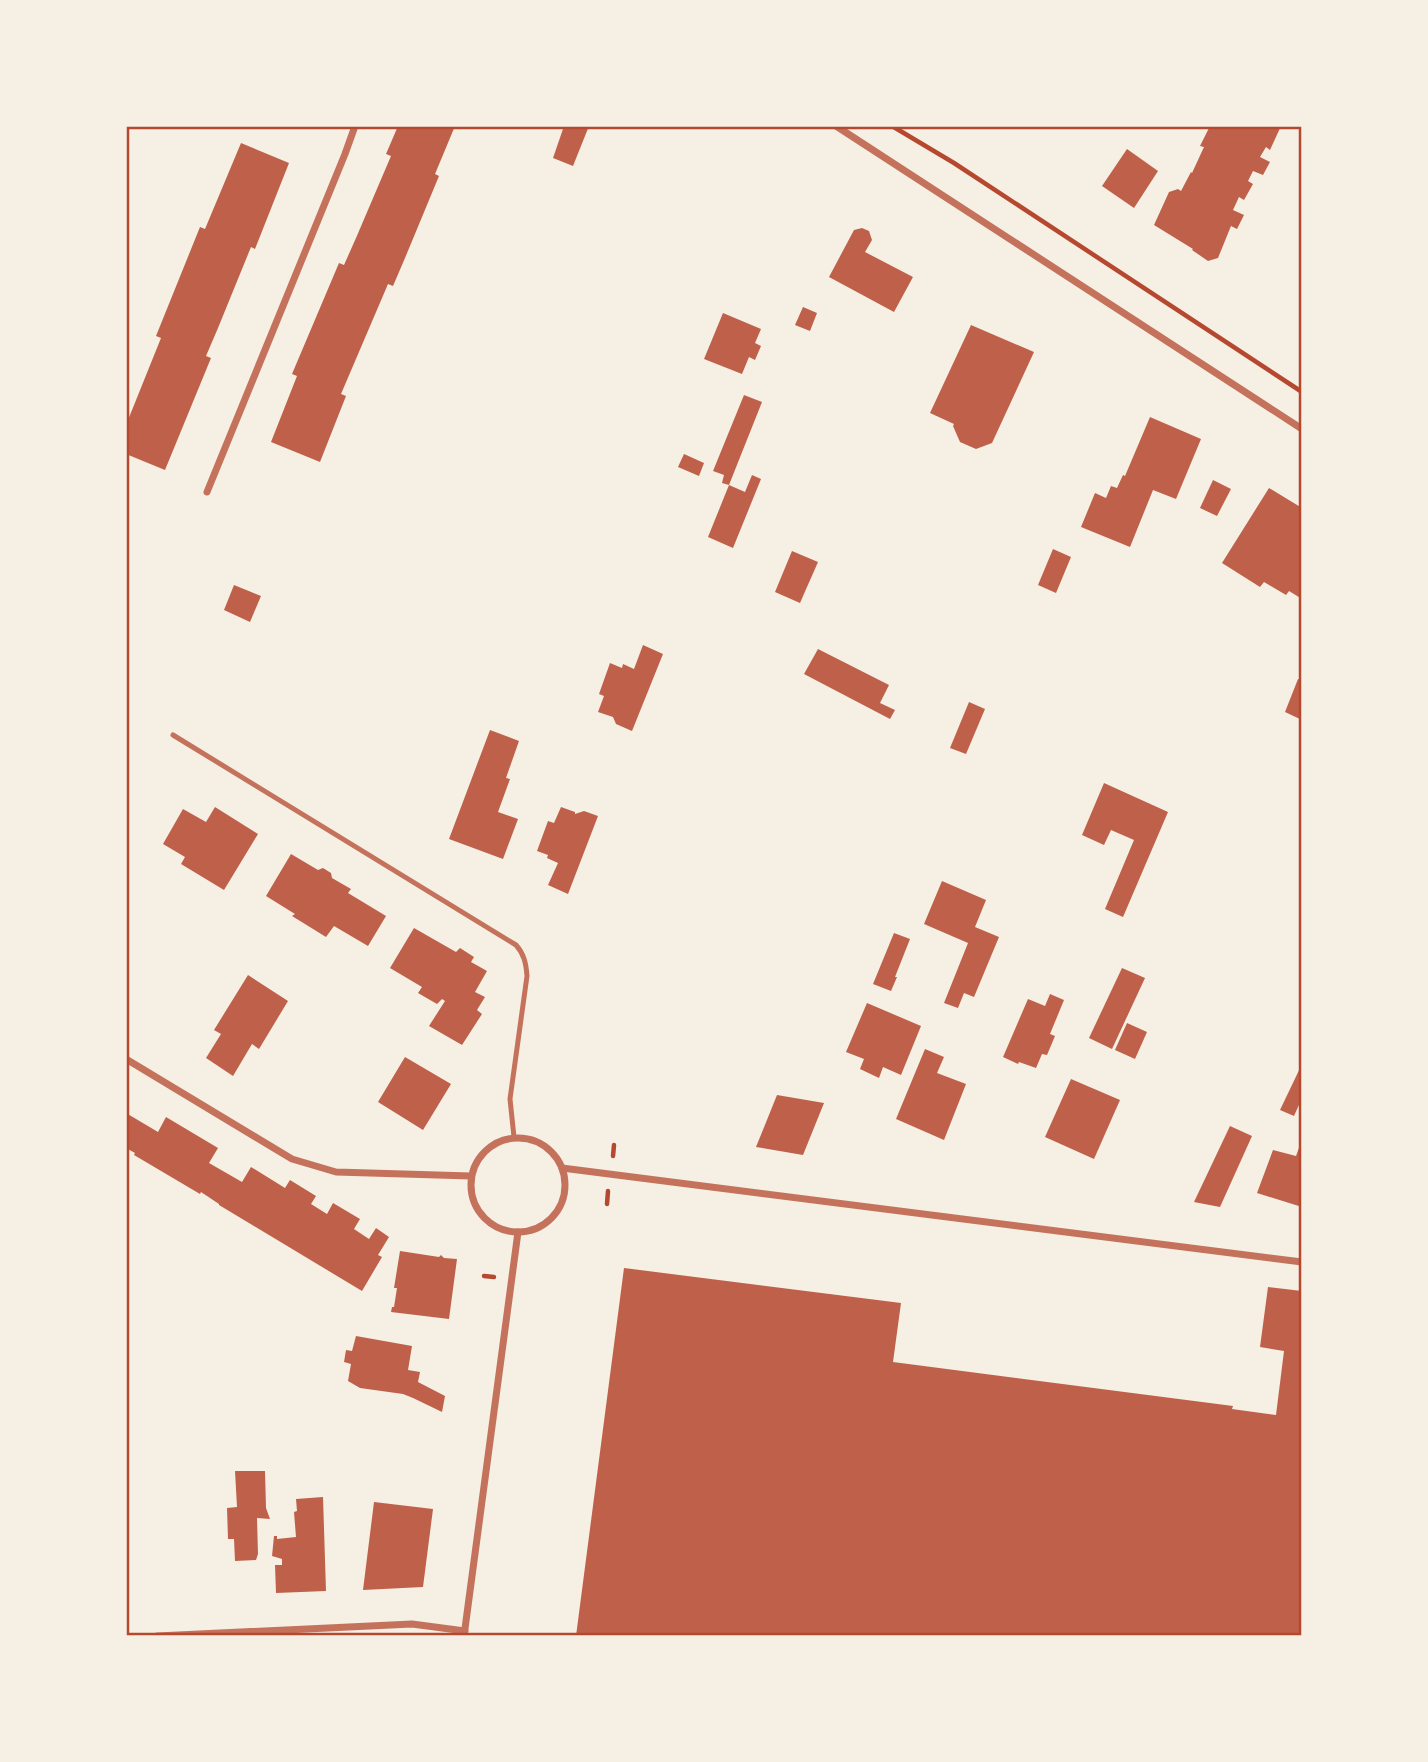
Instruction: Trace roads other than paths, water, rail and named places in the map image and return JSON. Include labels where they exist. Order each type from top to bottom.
[{"type":"street","points":[[207,492],[355,126]]},
{"type":"street","points":[[836,126],[1302,429]]},
{"type":"street","points":[[126,1059],[292,1159],[336,1172],[471,1176]]},
{"type":"street","points":[[514,1137],[537,1142],[556,1157],[562,1168],[565,1183],[563,1198],[546,1223],[533,1229],[518,1232],[504,1230],[481,1215],[474,1203],[471,1176],[476,1163],[496,1143],[514,1137]]},
{"type":"street","points":[[562,1168],[1302,1262]]},
{"type":"street","points":[[157,1636],[412,1624],[464,1633],[518,1232]]},
{"type":"lane","points":[[173,735],[522,951],[527,976],[510,1099],[514,1137]]}]
